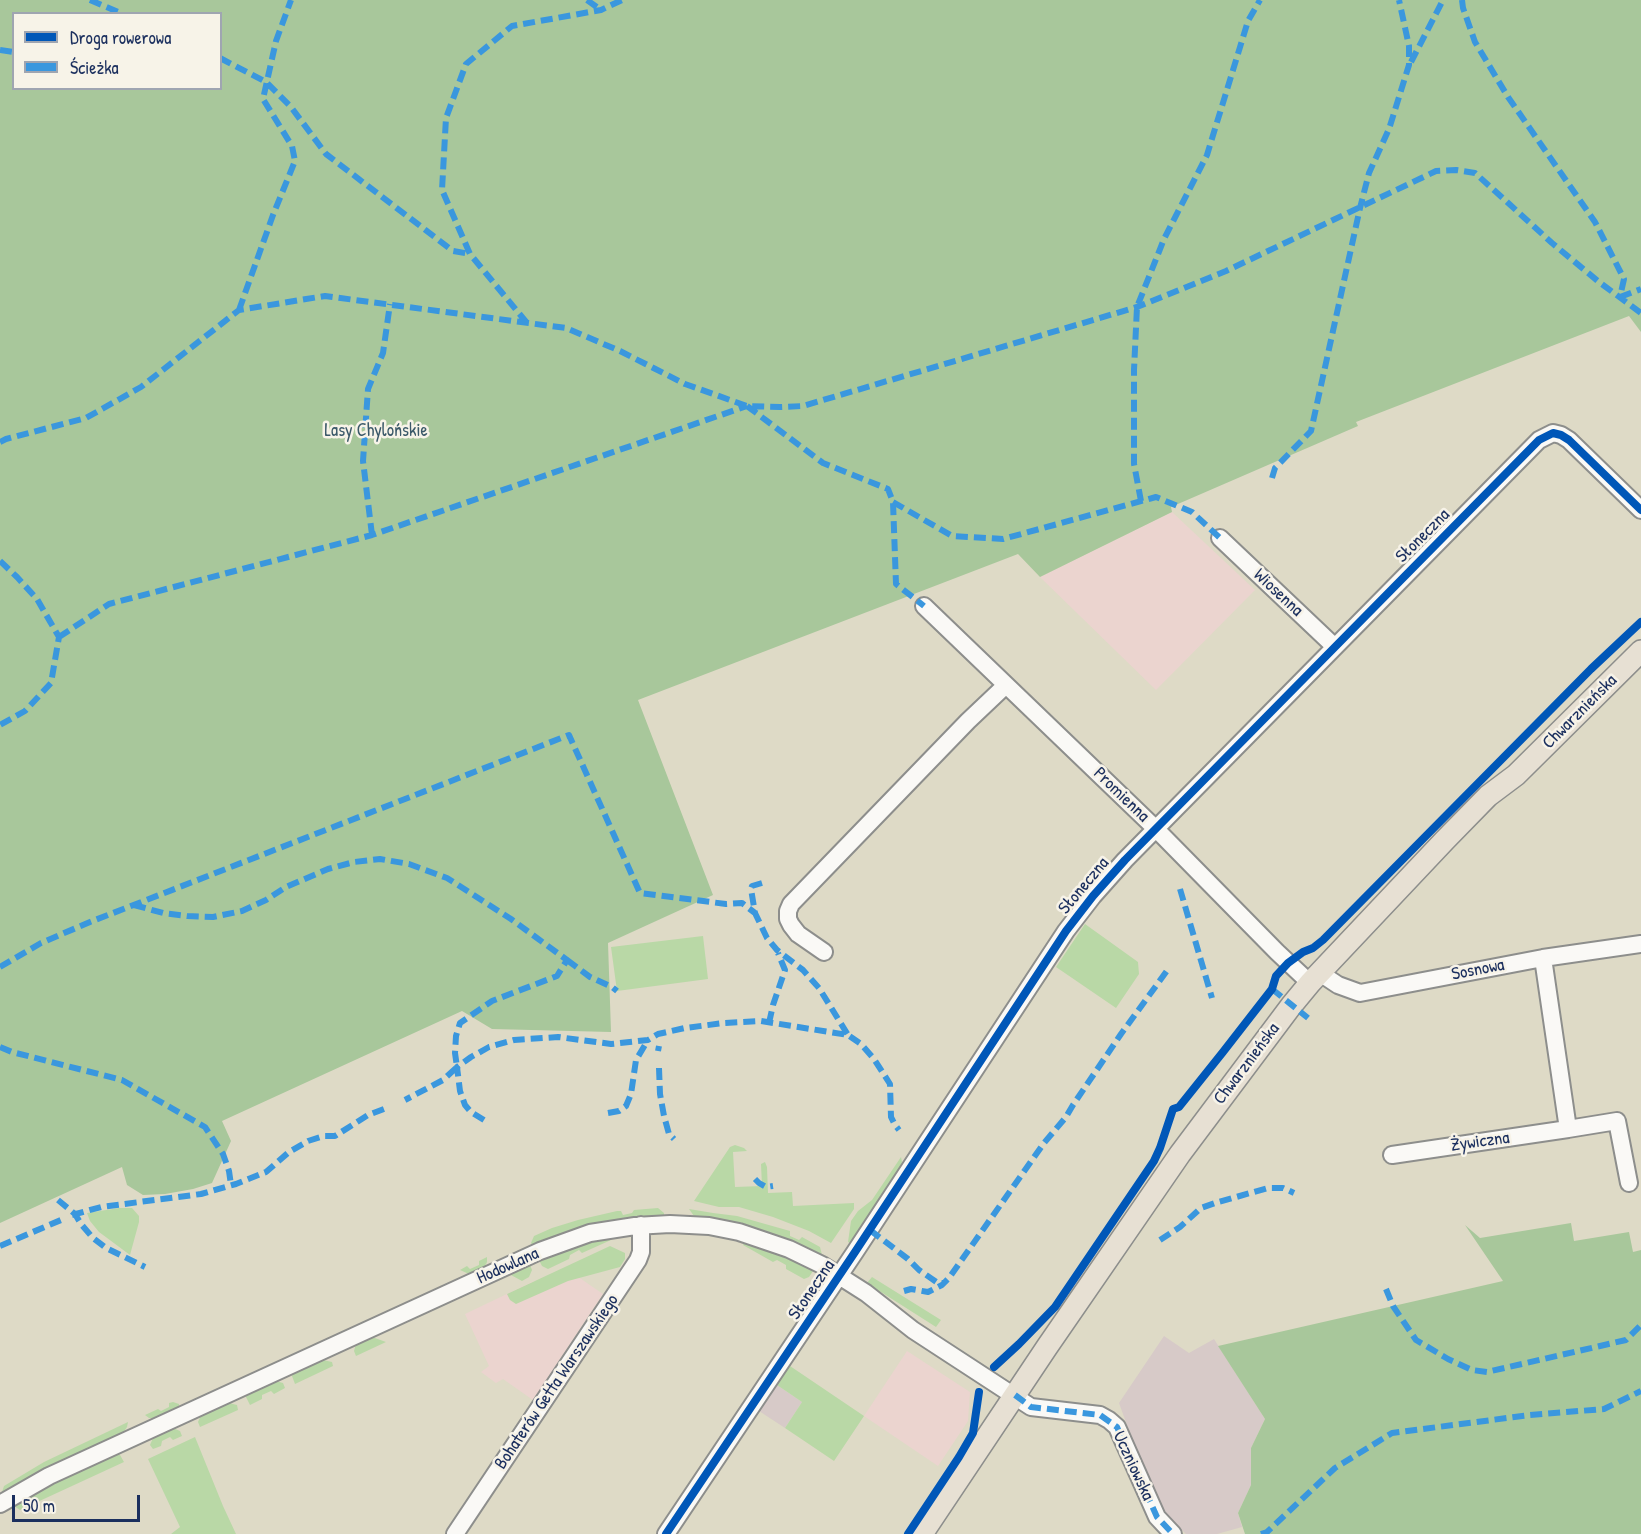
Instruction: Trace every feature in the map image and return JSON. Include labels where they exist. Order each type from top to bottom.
[{"type":"main road","name":"Chwarznieńska","points":[[922,1534],[1180,1154],[1278,1023],[1315,978],[1474,810],[1516,775],[1641,651]]},
{"type":"street","name":"Słoneczna","points":[[666,1534],[1066,932],[1094,896],[1156,829],[1545,436],[1552,433],[1569,440],[1641,510]]},
{"type":"street","name":"Wiosenna","points":[[1220,538],[1335,647]]},
{"type":"street","name":"Promienna","points":[[924,606],[1156,829],[1282,957],[1315,978]]},
{"type":"street","points":[[824,952],[798,934],[789,919],[788,910],[791,903],[1006,685]]},
{"type":"street","name":"Sosnowa","points":[[1315,978],[1360,993],[1543,958],[1641,944]]},
{"type":"street","points":[[1543,958],[1568,1129]]},
{"type":"street","name":"Żywiczna","points":[[1392,1155],[1617,1121],[1629,1183]]},
{"type":"street","name":"Hodowlana","points":[[0,1504],[50,1476],[540,1251],[590,1233],[641,1225],[709,1226],[739,1232],[789,1249],[822,1265],[866,1293],[913,1330],[1015,1395]]},
{"type":"street","name":"Bohaterów Getta Warszawskiego","points":[[455,1534],[638,1260],[641,1252],[641,1225]]},
{"type":"street","name":"Uczniowska","points":[[1015,1395],[1031,1407],[1100,1415],[1118,1427],[1157,1517],[1173,1534]]},
{"type":"shaded area","points":[[1172,512],[1255,590],[1156,690],[1040,577]]},
{"type":"shaded area","points":[[568,1270],[603,1294],[533,1400],[503,1379],[496,1383],[481,1372],[489,1366],[465,1314],[532,1282]]},
{"type":"shaded area","points":[[1164,1336],[1189,1353],[1214,1339],[1265,1419],[1251,1448],[1251,1485],[1238,1513],[1242,1527],[1217,1534],[1186,1534],[1156,1505],[1119,1403]]},
{"type":"shaded area","points":[[907,1351],[970,1392],[968,1421],[938,1466],[864,1416]]},
{"type":"shaded area","points":[[777,1385],[802,1402],[785,1428],[759,1411]]},
{"type":"green space","name":"Lasy Chylońskie","points":[[0,0],[1641,0],[1641,332],[1629,316],[1356,422],[1358,426],[1171,507],[1172,512],[1040,577],[1018,554],[638,700],[713,895],[608,943],[611,1032],[492,1029],[462,1011],[222,1121],[231,1141],[212,1183],[165,1194],[143,1195],[127,1185],[122,1167],[0,1223]]},
{"type":"green space","points":[[1085,924],[1138,962],[1139,974],[1116,1008],[1056,967]]},
{"type":"green space","points":[[703,936],[708,979],[617,991],[611,947]]},
{"type":"green space","points":[[735,1145],[747,1151],[733,1152],[735,1187],[762,1186],[761,1164],[765,1162],[768,1193],[792,1192],[793,1206],[854,1203],[854,1209],[831,1243],[809,1231],[773,1217],[739,1207],[719,1207],[694,1201],[730,1147]]},
{"type":"green space","points":[[901,1157],[899,1171],[852,1244],[848,1242],[851,1221],[858,1211],[872,1200]]},
{"type":"green space","points":[[132,1208],[139,1216],[130,1255],[99,1232],[87,1213]]},
{"type":"green space","points":[[658,1208],[664,1215],[623,1218],[581,1227],[532,1245],[531,1243],[534,1236],[578,1220],[617,1211],[621,1211],[623,1215],[632,1213],[634,1210]]},
{"type":"green space","points":[[689,1209],[737,1216],[790,1231],[790,1236],[799,1240],[802,1237],[820,1247],[822,1255],[762,1230],[728,1221],[694,1216]]},
{"type":"green space","points":[[1571,1223],[1574,1241],[1629,1232],[1633,1252],[1641,1250],[1641,1534],[1245,1534],[1238,1513],[1251,1485],[1251,1448],[1265,1419],[1218,1346],[1503,1281],[1465,1225],[1480,1238]]},
{"type":"green space","points":[[609,1238],[611,1240],[582,1253],[579,1250],[570,1255],[569,1259],[548,1269],[542,1266],[539,1260],[578,1245]]},
{"type":"green space","points":[[744,1243],[764,1248],[813,1271],[809,1277],[804,1279],[786,1269],[786,1265],[777,1260],[773,1262],[743,1245]]},
{"type":"green space","points":[[610,1246],[625,1253],[625,1259],[620,1267],[568,1281],[516,1304],[510,1300],[507,1294]]},
{"type":"green space","points":[[487,1257],[485,1266],[469,1274],[460,1270],[467,1266],[470,1269],[479,1265],[479,1261]]},
{"type":"green space","points":[[528,1265],[532,1270],[529,1277],[522,1281],[511,1275],[511,1273]]},
{"type":"green space","points":[[872,1277],[941,1320],[936,1327],[866,1284]]},
{"type":"green space","points":[[372,1337],[386,1342],[356,1356],[354,1351],[356,1344]]},
{"type":"green space","points":[[323,1360],[332,1362],[333,1366],[295,1384],[293,1373]]},
{"type":"green space","points":[[790,1366],[864,1416],[834,1461],[785,1428],[802,1402],[777,1385]]},
{"type":"green space","points":[[276,1381],[283,1383],[285,1388],[274,1394],[271,1391],[262,1395],[262,1399],[250,1405],[246,1395]]},
{"type":"green space","points":[[173,1402],[179,1404],[179,1408],[157,1418],[149,1418],[145,1415],[158,1409],[161,1411]]},
{"type":"green space","points":[[229,1403],[237,1405],[238,1410],[200,1427],[198,1422],[201,1415]]},
{"type":"green space","points":[[128,1422],[123,1433],[2,1492],[4,1486],[44,1462]]},
{"type":"green space","points":[[173,1428],[180,1431],[182,1436],[173,1440],[170,1437],[162,1441],[161,1446],[153,1449],[150,1445],[153,1438]]},
{"type":"green space","points":[[195,1437],[236,1534],[171,1534],[180,1527],[148,1459]]},
{"type":"green space","points":[[118,1454],[124,1462],[20,1510],[14,1506],[50,1485]]},
{"type":"marked path","points":[[90,0],[118,12]]},
{"type":"marked path","points":[[239,310],[295,161],[292,146],[263,99],[276,41],[291,0]]},
{"type":"marked path","points":[[587,0],[601,10]]},
{"type":"marked path","points":[[527,323],[470,254],[442,190],[446,118],[466,64],[512,26],[601,10],[622,0]]},
{"type":"marked path","points":[[1141,501],[1134,464],[1137,307],[1164,239],[1207,155],[1248,21],[1260,0]]},
{"type":"marked path","points":[[1272,478],[1275,468],[1311,431],[1369,173],[1389,129],[1409,65],[1409,46],[1399,0]]},
{"type":"marked path","points":[[1411,62],[1443,0]]},
{"type":"marked path","points":[[1462,0],[1475,42],[1508,97],[1595,222],[1624,279],[1620,297]]},
{"type":"marked path","points":[[0,50],[12,52]]},
{"type":"marked path","points":[[222,59],[266,82],[291,107],[326,154],[453,251],[470,254]]},
{"type":"marked path","points":[[0,442],[86,418],[141,387],[239,310],[325,296],[566,328],[620,351],[685,384],[747,406],[803,406],[1137,307],[1226,271],[1436,171],[1456,170],[1475,173],[1552,243],[1641,313]]},
{"type":"marked path","points":[[1620,297],[1641,289]]},
{"type":"marked path","points":[[372,535],[363,461],[368,389],[383,353],[390,304]]},
{"type":"marked path","points":[[747,406],[823,463],[888,489],[893,502],[896,584],[924,606]]},
{"type":"marked path","points":[[59,637],[109,604],[372,535],[747,406]]},
{"type":"marked path","points":[[893,502],[952,536],[1003,539],[1156,497],[1192,512],[1220,538]]},
{"type":"marked path","points":[[0,561],[37,599],[59,637],[51,683],[25,711],[0,725]]},
{"type":"marked path","points":[[0,967],[41,943],[90,922],[569,735],[640,893],[726,904],[742,903],[755,913]]},
{"type":"marked path","points":[[134,905],[163,913],[213,917],[242,911],[266,900],[286,887],[328,869],[354,862],[380,859],[409,864],[447,878],[511,919],[567,960],[557,976],[492,1001],[460,1023],[456,1036],[457,1067],[443,1080],[405,1100]]},
{"type":"marked path","points":[[762,883],[752,886],[751,889],[755,913],[767,938],[777,950],[803,970],[819,988],[848,1035]]},
{"type":"marked path","points":[[1180,889],[1212,998]]},
{"type":"marked path","points":[[769,1023],[785,970],[778,953]]},
{"type":"marked path","points":[[567,960],[590,977],[617,991]]},
{"type":"marked path","points":[[904,1291],[911,1289],[928,1292],[942,1285],[949,1278],[1044,1143],[1066,1117],[1121,1034],[1169,968]]},
{"type":"marked path","points":[[1272,989],[1308,1018]]},
{"type":"marked path","points":[[484,1120],[465,1105],[460,1091],[457,1067],[489,1047],[514,1040],[558,1037],[611,1044],[648,1040],[658,1034],[685,1028],[761,1021],[848,1035],[861,1044],[890,1084],[891,1117],[899,1130]]},
{"type":"marked path","points":[[608,1113],[619,1111],[626,1106],[631,1094],[636,1060],[648,1040]]},
{"type":"marked path","points":[[658,1051],[659,1046]]},
{"type":"marked path","points":[[0,1047],[122,1080],[205,1127],[223,1154],[231,1185]]},
{"type":"marked path","points":[[659,1068],[664,1116],[669,1134],[674,1139]]},
{"type":"marked path","points":[[72,1215],[101,1207],[201,1194],[236,1184],[266,1172],[289,1152],[308,1141],[324,1136],[335,1136],[368,1115],[389,1107]]},
{"type":"marked path","points":[[755,1179],[766,1187],[773,1186]]},
{"type":"marked path","points":[[1160,1240],[1180,1227],[1201,1208],[1215,1203],[1268,1188],[1283,1188],[1294,1193]]},
{"type":"marked path","points":[[58,1200],[75,1214],[93,1238],[106,1248],[145,1267]]},
{"type":"marked path","points":[[0,1246],[61,1220]]},
{"type":"marked path","points":[[870,1230],[919,1270],[938,1283],[944,1283]]},
{"type":"marked path","points":[[1386,1289],[1393,1306],[1416,1340],[1472,1370],[1487,1372],[1626,1340],[1641,1325]]},
{"type":"marked path","points":[[1261,1534],[1267,1532],[1335,1468],[1392,1433],[1530,1415],[1604,1409],[1641,1391]]},
{"type":"marked path","points":[[1015,1395],[1031,1407],[1100,1415],[1117,1427],[1157,1517],[1173,1534]]},
{"type":"cycle path","points":[[666,1534],[1066,931],[1125,860],[1539,440],[1553,433],[1569,440],[1641,510]]},
{"type":"cycle path","points":[[994,1367],[1055,1307],[1154,1161],[1173,1109],[1179,1107],[1272,989],[1276,976],[1288,963],[1323,940],[1591,669],[1641,622]]},
{"type":"cycle path","points":[[908,1534],[973,1433],[979,1392]]}]
